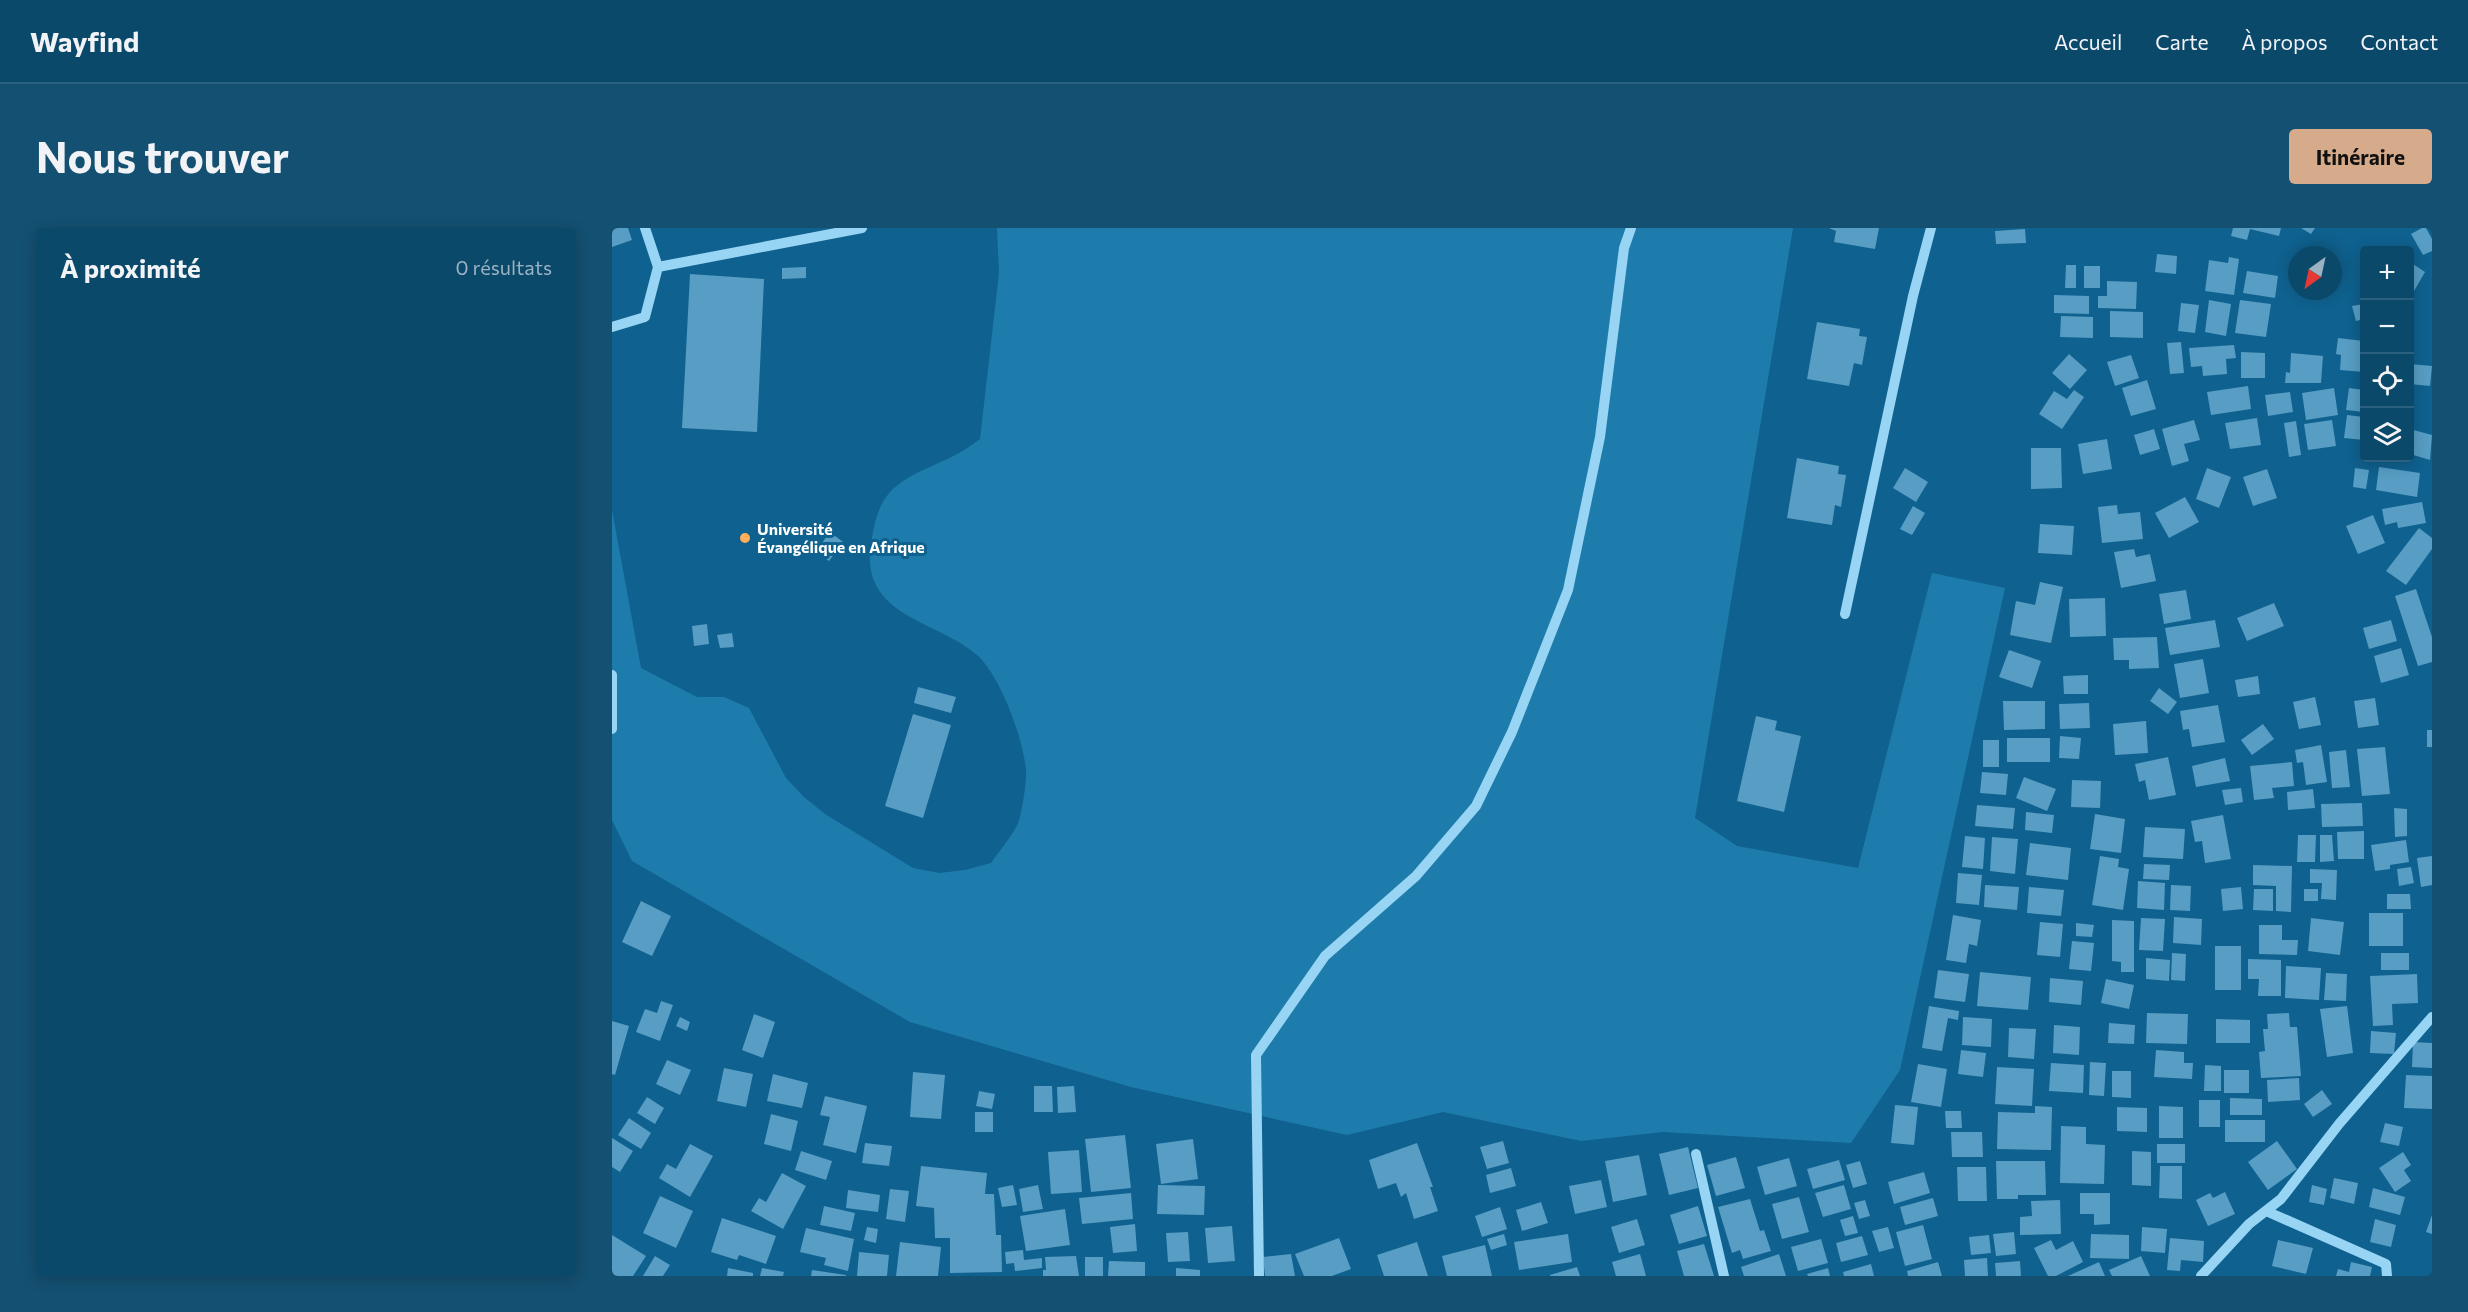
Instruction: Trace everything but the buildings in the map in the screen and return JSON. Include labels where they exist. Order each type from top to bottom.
[{"type":"street","points":[[612,327],[645,317],[658,267],[645,228]]},
{"type":"street","points":[[658,267],[862,228]]},
{"type":"street","points":[[1259,1276],[1256,1055],[1325,956],[1416,876],[1476,806],[1512,732],[1568,590],[1600,437],[1624,248],[1631,228]]},
{"type":"street","points":[[1845,614],[1913,296],[1930,228]]},
{"type":"street","points":[[612,675],[612,729]]},
{"type":"street","points":[[2201,1276],[2248,1224],[2281,1199],[2339,1124],[2432,1017]]},
{"type":"street","points":[[1696,1154],[1724,1276]]},
{"type":"street","points":[[2266,1211],[2386,1264],[2387,1276]]},
{"type":"shaded area","points":[[997,228],[1793,228],[1695,818],[1737,846],[1858,868],[1932,573],[2005,588],[1900,1070],[1851,1143],[1663,1132],[1581,1141],[1443,1112],[1347,1135],[1131,1087],[910,1022],[632,861],[612,820],[612,510],[641,668],[697,697],[724,697],[749,708],[786,778],[804,797],[825,814],[913,868],[939,873],[965,870],[991,863],[1013,832],[1022,810],[1026,771],[1016,726],[994,677],[977,655],[960,643],[904,613],[888,601],[877,586],[870,567],[875,522],[882,503],[890,492],[905,480],[960,452],[980,439],[999,273]]},
{"type":"place","name":"Université Évangélique en Afrique","points":[[745,538]]}]
